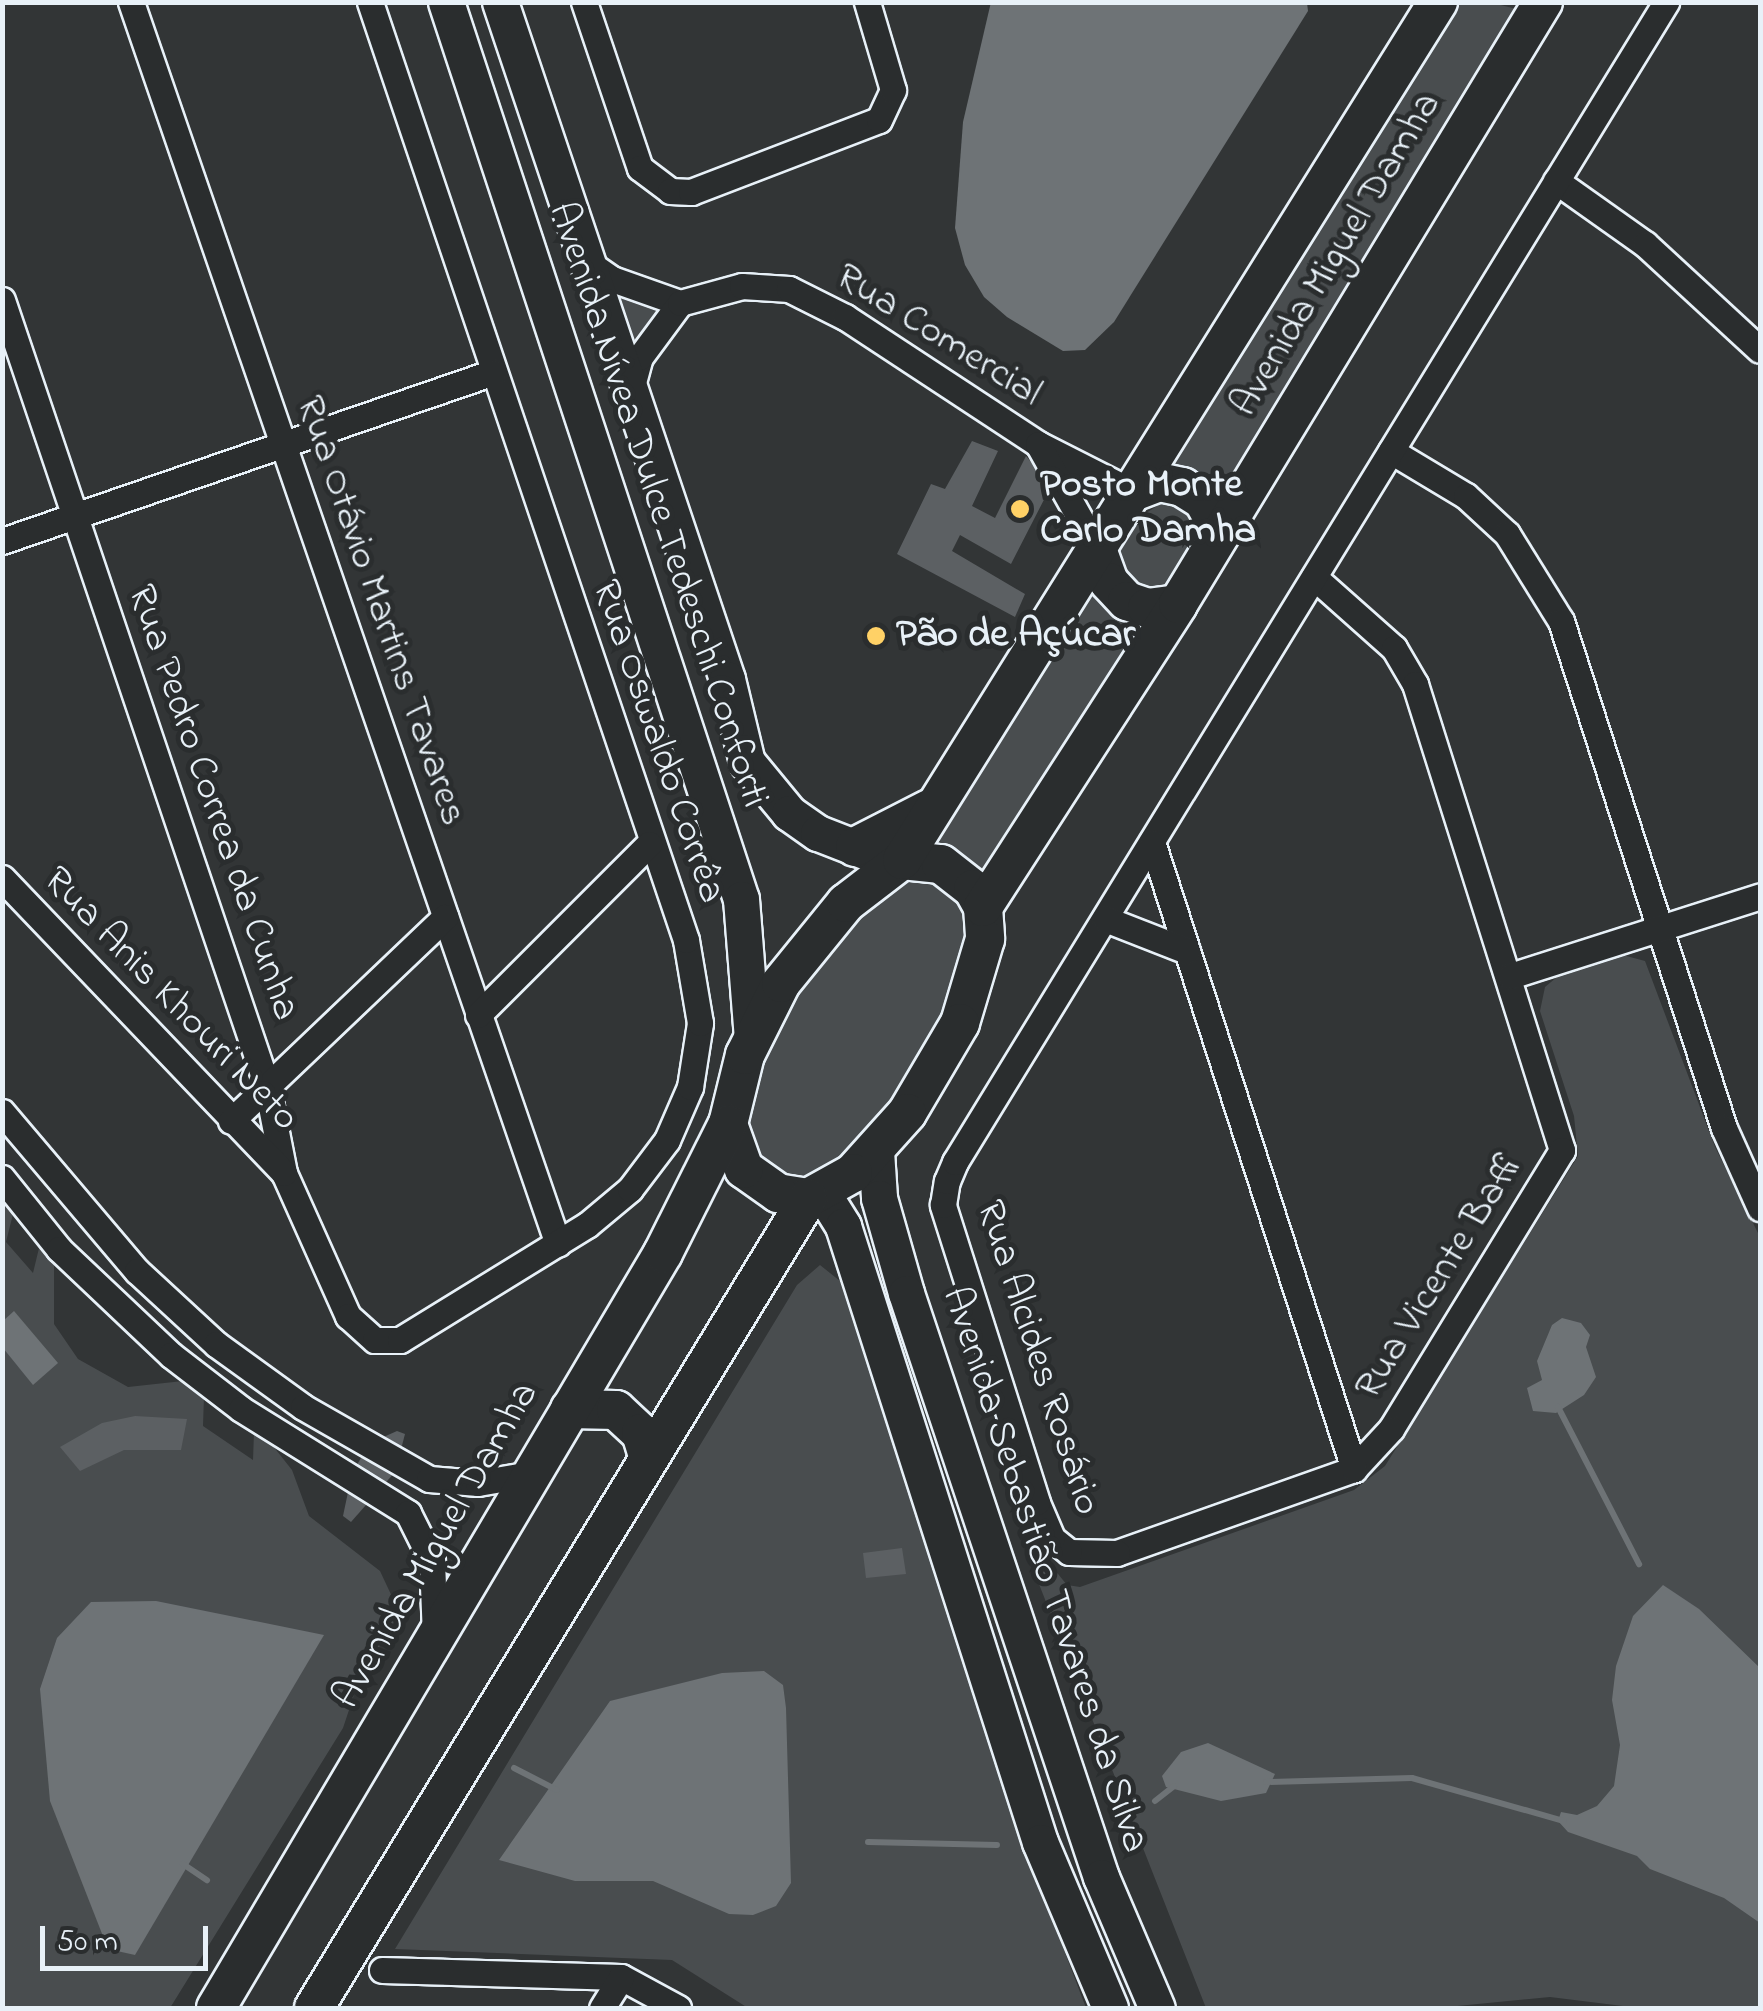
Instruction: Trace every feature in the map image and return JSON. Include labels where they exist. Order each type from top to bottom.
[{"type":"main road","name":"Avenida Nívea Dulce Tedeschi Conforti","points":[[446,2],[741,900],[752,1040]]},
{"type":"main road","name":"Avenida Nívea Dulce Tedeschi Conforti","points":[[500,2],[727,679],[747,762],[789,813],[855,846],[898,862]]},
{"type":"main road","name":"Avenida Miguel Damha","points":[[983,907],[1178,604],[1530,5]]},
{"type":"main road","name":"Avenida Miguel Damha","points":[[216,2008],[663,1253],[728,1124],[752,1040],[811,940],[898,862],[1133,492],[1433,6]]},
{"type":"main road","points":[[1133,492],[1159,482],[1182,487],[1203,500],[1221,532]]},
{"type":"main road","points":[[1097,549],[1109,582],[1127,600],[1146,608],[1178,604]]},
{"type":"main road","points":[[855,846],[935,805]]},
{"type":"main road","points":[[314,2008],[648,1456],[815,1195],[876,1151],[917,1098],[960,1022],[985,939],[983,907],[960,876],[941,864],[898,862]]},
{"type":"main road","points":[[728,1124],[744,1169],[778,1193],[815,1195],[843,1226],[1040,1842],[1110,2008]]},
{"type":"main road","name":"Avenida Sebastião Tavares da Silva","points":[[876,1151],[879,1198],[906,1294],[1101,1877],[1153,2006]]},
{"type":"main road","points":[[570,1409],[616,1410],[640,1432],[648,1456]]},
{"type":"street","name":"Rua Otávio Martins Tavares","points":[[131,2],[558,1244]]},
{"type":"street","name":"Rua Oswaldo Corrêa","points":[[355,1326],[375,1340],[400,1340],[558,1244],[630,1189],[667,1140],[690,1086],[700,1024],[695,967],[649,844],[370,2]]},
{"type":"street","points":[[584,2],[640,168],[652,181],[670,191],[692,192],[866,129],[889,105],[893,90],[867,2]]},
{"type":"street","points":[[1186,951],[1105,919],[1666,2]]},
{"type":"street","points":[[1556,181],[1645,244],[1760,350]]},
{"type":"street","points":[[586,262],[612,279],[680,303],[640,357],[631,390]]},
{"type":"street","name":"Rua Comercial","points":[[680,303],[742,286],[813,298],[1038,444],[1133,492]]},
{"type":"street","name":"Rua Pedro Correa da Cunha","points":[[2,300],[267,1086],[284,1173],[355,1326]]},
{"type":"street","points":[[2,541],[494,372]]},
{"type":"street","name":"Rua Comercial","points":[[1038,444],[1097,549]]},
{"type":"street","points":[[1391,452],[1466,496],[1507,534],[1562,621],[1724,1128],[1760,1208]]},
{"type":"street","name":"Rua Vicente Baffi","points":[[1069,1552],[1116,1553],[1354,1469],[1391,1429],[1562,1150],[1415,684],[1394,648],[1314,577]]},
{"type":"street","points":[[1152,842],[1354,1469]]},
{"type":"street","points":[[478,1015],[649,844]]},
{"type":"street","name":"Rua Anis Khouri Neto","points":[[2,878],[284,1173]]},
{"type":"street","points":[[1510,976],[1760,896]]},
{"type":"street","points":[[232,1121],[446,917]]},
{"type":"street","name":"Rua Alcides Rosário","points":[[1069,1552],[1052,1538],[1037,1502],[943,1205],[947,1181],[1105,919]]},
{"type":"street","points":[[2,1112],[151,1285],[216,1344],[303,1407],[428,1479],[478,1483],[530,1474]]},
{"type":"street","points":[[2,1178],[122,1313],[283,1436],[408,1514],[432,1561],[435,1639]]},
{"type":"street","points":[[122,1313],[147,1304],[151,1285]]},
{"type":"street","points":[[283,1436],[303,1407]]},
{"type":"street","points":[[408,1514],[428,1479]]},
{"type":"street","points":[[382,1970],[621,1977],[678,2008]]},
{"type":"street","points":[[602,2008],[621,1977]]},
{"type":"shaded area","points":[[991,2],[1307,3],[1308,11],[1114,322],[1085,350],[1063,351],[1007,317],[984,297],[965,265],[955,228],[963,122]]},
{"type":"shaded area","points":[[1450,3],[1493,3],[1524,11],[1219,512],[1165,475]]},
{"type":"shaded area","points":[[602,284],[668,306],[626,357]]},
{"type":"shaded area","points":[[1166,500],[1187,508],[1200,533],[1169,589],[1141,596],[1116,559],[1137,519]]},
{"type":"shaded area","points":[[1095,579],[1150,613],[990,875],[935,838]]},
{"type":"shaded area","points":[[919,874],[963,897],[971,934],[946,1015],[894,1106],[843,1159],[802,1181],[781,1178],[745,1145],[748,1098],[790,991],[879,890]]},
{"type":"shaded area","points":[[1619,954],[1645,961],[1715,1147],[1760,1237],[1760,2008],[1639,2008],[1550,1997],[1437,2008],[1206,2008],[1035,1574],[1054,1569],[1067,1585],[1080,1587],[1354,1490],[1385,1466],[1578,1156],[1574,1116],[1540,1011],[1545,987],[1563,972]]},
{"type":"shaded area","points":[[3,1194],[14,1210],[6,1242],[33,1273],[40,1244],[54,1259],[54,1324],[78,1359],[128,1387],[183,1381],[204,1396],[203,1426],[253,1460],[254,1432],[273,1446],[292,1470],[309,1516],[380,1571],[395,1603],[397,1617],[358,1683],[343,1728],[170,2008],[3,2008]]},
{"type":"shaded area","points":[[820,1265],[840,1281],[1022,1839],[1086,2008],[748,2008],[672,1960],[395,1949],[797,1285]]},
{"type":"shaded area","points":[[14,1311],[58,1363],[33,1385],[3,1348],[3,1321]]},
{"type":"shaded area","points":[[1562,1318],[1581,1323],[1590,1335],[1586,1347],[1596,1377],[1584,1395],[1556,1413],[1533,1411],[1527,1388],[1542,1380],[1537,1361],[1552,1325]]},
{"type":"shaded area","points":[[1663,1585],[1699,1609],[1760,1668],[1760,1923],[1724,1898],[1650,1869],[1637,1856],[1568,1832],[1558,1821],[1561,1812],[1577,1815],[1597,1806],[1614,1786],[1620,1745],[1612,1700],[1616,1666],[1633,1616]]},
{"type":"shaded area","points":[[156,1601],[324,1635],[135,1955],[108,1949],[50,1801],[40,1689],[57,1638],[91,1602]]},
{"type":"shaded area","points":[[764,1671],[783,1685],[786,1708],[791,1883],[776,1906],[753,1915],[729,1914],[653,1881],[575,1881],[499,1860],[610,1701],[722,1673]]},
{"type":"shaded area","points":[[1208,1743],[1275,1774],[1266,1793],[1221,1801],[1166,1787],[1162,1776],[1181,1752]]},
{"type":"building","points":[[972,441],[998,451],[972,506],[995,518],[1026,456],[1051,486],[1011,564],[960,535],[952,551],[1025,594],[1015,617],[897,554],[931,484],[945,489]]},
{"type":"building","points":[[135,1416],[187,1419],[181,1450],[124,1450],[80,1471],[60,1447],[102,1423]]},
{"type":"building","points":[[397,1431],[405,1434],[395,1472],[351,1522],[343,1516],[352,1473],[370,1443]]},
{"type":"building","points":[[902,1548],[906,1574],[866,1578],[863,1553]]},
{"type":"waterway","points":[[1558,1407],[1639,1564]]},
{"type":"waterway","points":[[514,1768],[557,1790]]},
{"type":"waterway","points":[[1266,1782],[1412,1778],[1564,1821]]},
{"type":"waterway","points":[[1155,1801],[1174,1786]]},
{"type":"waterway","points":[[868,1842],[997,1845]]},
{"type":"waterway","points":[[183,1864],[207,1880]]},
{"type":"place","name":"Posto Monte Carlo Damha","points":[[1020,509]]},
{"type":"place","name":"Pão de Açúcar","points":[[876,636]]}]
